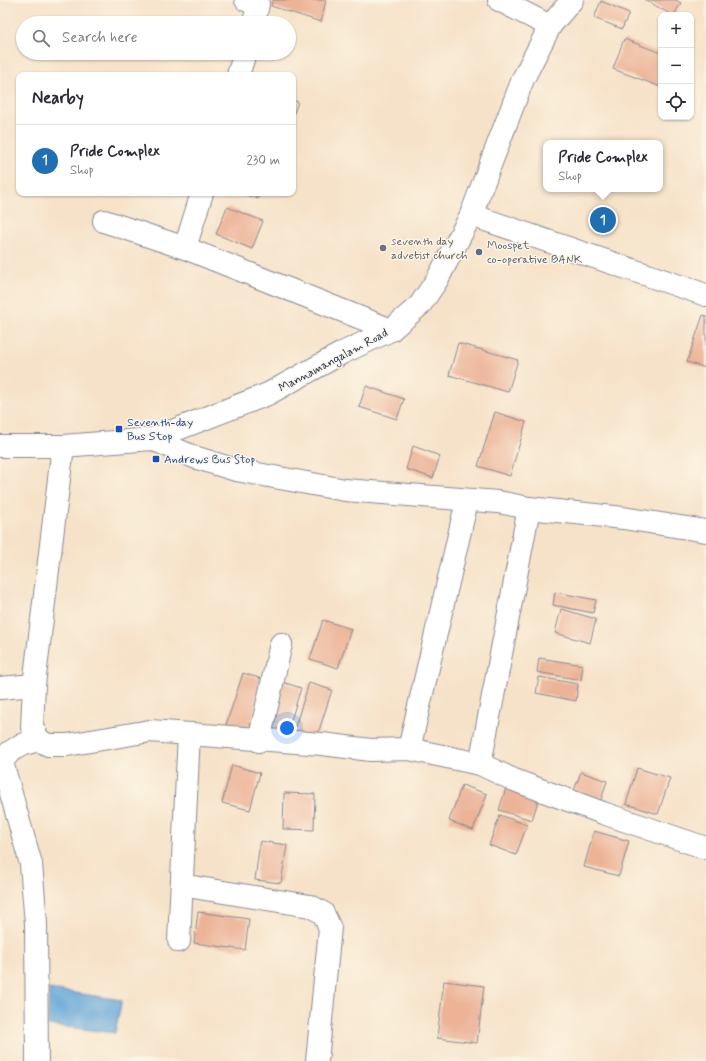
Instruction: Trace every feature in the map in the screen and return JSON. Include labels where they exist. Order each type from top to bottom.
[{"type":"street","points":[[499,0],[550,26]]},
{"type":"street","name":"Mannamangalam Road","points":[[0,446],[63,446],[152,439],[268,394],[342,353],[391,330],[420,304],[438,280],[471,215],[523,79],[550,26],[572,0]]},
{"type":"street","points":[[239,72],[243,60]]},
{"type":"street","points":[[185,248],[201,196]]},
{"type":"street","points":[[471,215],[706,295]]},
{"type":"street","points":[[104,221],[185,248],[391,330]]},
{"type":"street","points":[[152,439],[194,457],[236,470],[289,481],[345,490],[467,501],[498,502],[529,508],[624,518],[706,531]]},
{"type":"street","points":[[63,446],[34,685],[32,727],[39,740],[48,745],[54,745],[150,731],[259,741],[322,744],[371,750],[409,749],[480,764],[514,780],[603,813],[706,848]]},
{"type":"street","points":[[409,749],[467,501]]},
{"type":"street","points":[[480,764],[529,508]]},
{"type":"street","points":[[259,741],[280,644]]},
{"type":"street","points":[[0,688],[34,685]]},
{"type":"street","points":[[180,941],[189,734]]},
{"type":"street","points":[[36,1061],[36,924],[31,864],[1,762],[10,752],[21,745],[39,740]]},
{"type":"street","points":[[194,887],[310,906],[323,913],[330,928],[318,1061]]},
{"type":"water","points":[[49,989],[122,1000],[115,1033],[48,1025]]},
{"type":"building","points":[[273,0],[326,0],[321,22],[271,6]]},
{"type":"building","points":[[645,0],[676,0],[681,3],[676,12],[667,12]]},
{"type":"building","points":[[601,1],[629,13],[622,29],[594,18]]},
{"type":"building","points":[[624,39],[658,52],[658,86],[613,69]]},
{"type":"building","points":[[249,196],[259,196],[258,199]]},
{"type":"building","points":[[227,207],[263,221],[252,249],[216,234]]},
{"type":"building","points":[[703,315],[706,316],[706,368],[687,362]]},
{"type":"building","points":[[458,343],[518,360],[508,392],[449,375]]},
{"type":"building","points":[[366,386],[404,399],[397,419],[359,407]]},
{"type":"building","points":[[495,412],[526,422],[510,476],[478,466]]},
{"type":"building","points":[[413,446],[440,456],[433,478],[406,469]]},
{"type":"building","points":[[555,592],[596,600],[593,613],[553,605]]},
{"type":"building","points":[[561,609],[596,619],[590,643],[555,633]]},
{"type":"building","points":[[323,620],[351,629],[338,668],[310,659]]},
{"type":"building","points":[[539,658],[583,665],[581,680],[537,672]]},
{"type":"building","points":[[243,673],[265,680],[247,736],[225,728]]},
{"type":"building","points":[[539,677],[578,684],[576,701],[536,693]]},
{"type":"building","points":[[279,681],[301,688],[285,740],[263,733]]},
{"type":"building","points":[[309,683],[332,690],[316,740],[293,733]]},
{"type":"building","points":[[232,765],[260,773],[250,810],[222,803]]},
{"type":"building","points":[[637,768],[670,778],[658,814],[626,804]]},
{"type":"building","points":[[581,772],[607,781],[600,803],[573,793]]},
{"type":"building","points":[[462,785],[487,794],[473,830],[449,821]]},
{"type":"building","points":[[507,785],[540,795],[532,820],[499,810]]},
{"type":"building","points":[[284,793],[315,794],[314,830],[283,829]]},
{"type":"building","points":[[500,815],[527,825],[516,855],[489,845]]},
{"type":"building","points":[[594,831],[629,841],[619,876],[584,867]]},
{"type":"building","points":[[260,841],[287,845],[281,883],[255,880]]},
{"type":"building","points":[[198,912],[249,919],[245,950],[194,943]]},
{"type":"building","points":[[444,981],[484,986],[477,1043],[437,1038]]},
{"type":"place","name":"Pride Complex","points":[[603,220]]},
{"type":"place","name":"seventh day advetist church","points":[[383,248]]},
{"type":"place","name":"Moospet co-operative BANK","points":[[479,252]]},
{"type":"place","name":"Seventh-day Bus Stop","points":[[119,429]]},
{"type":"place","name":"Andrews Bus Stop","points":[[156,459]]}]
